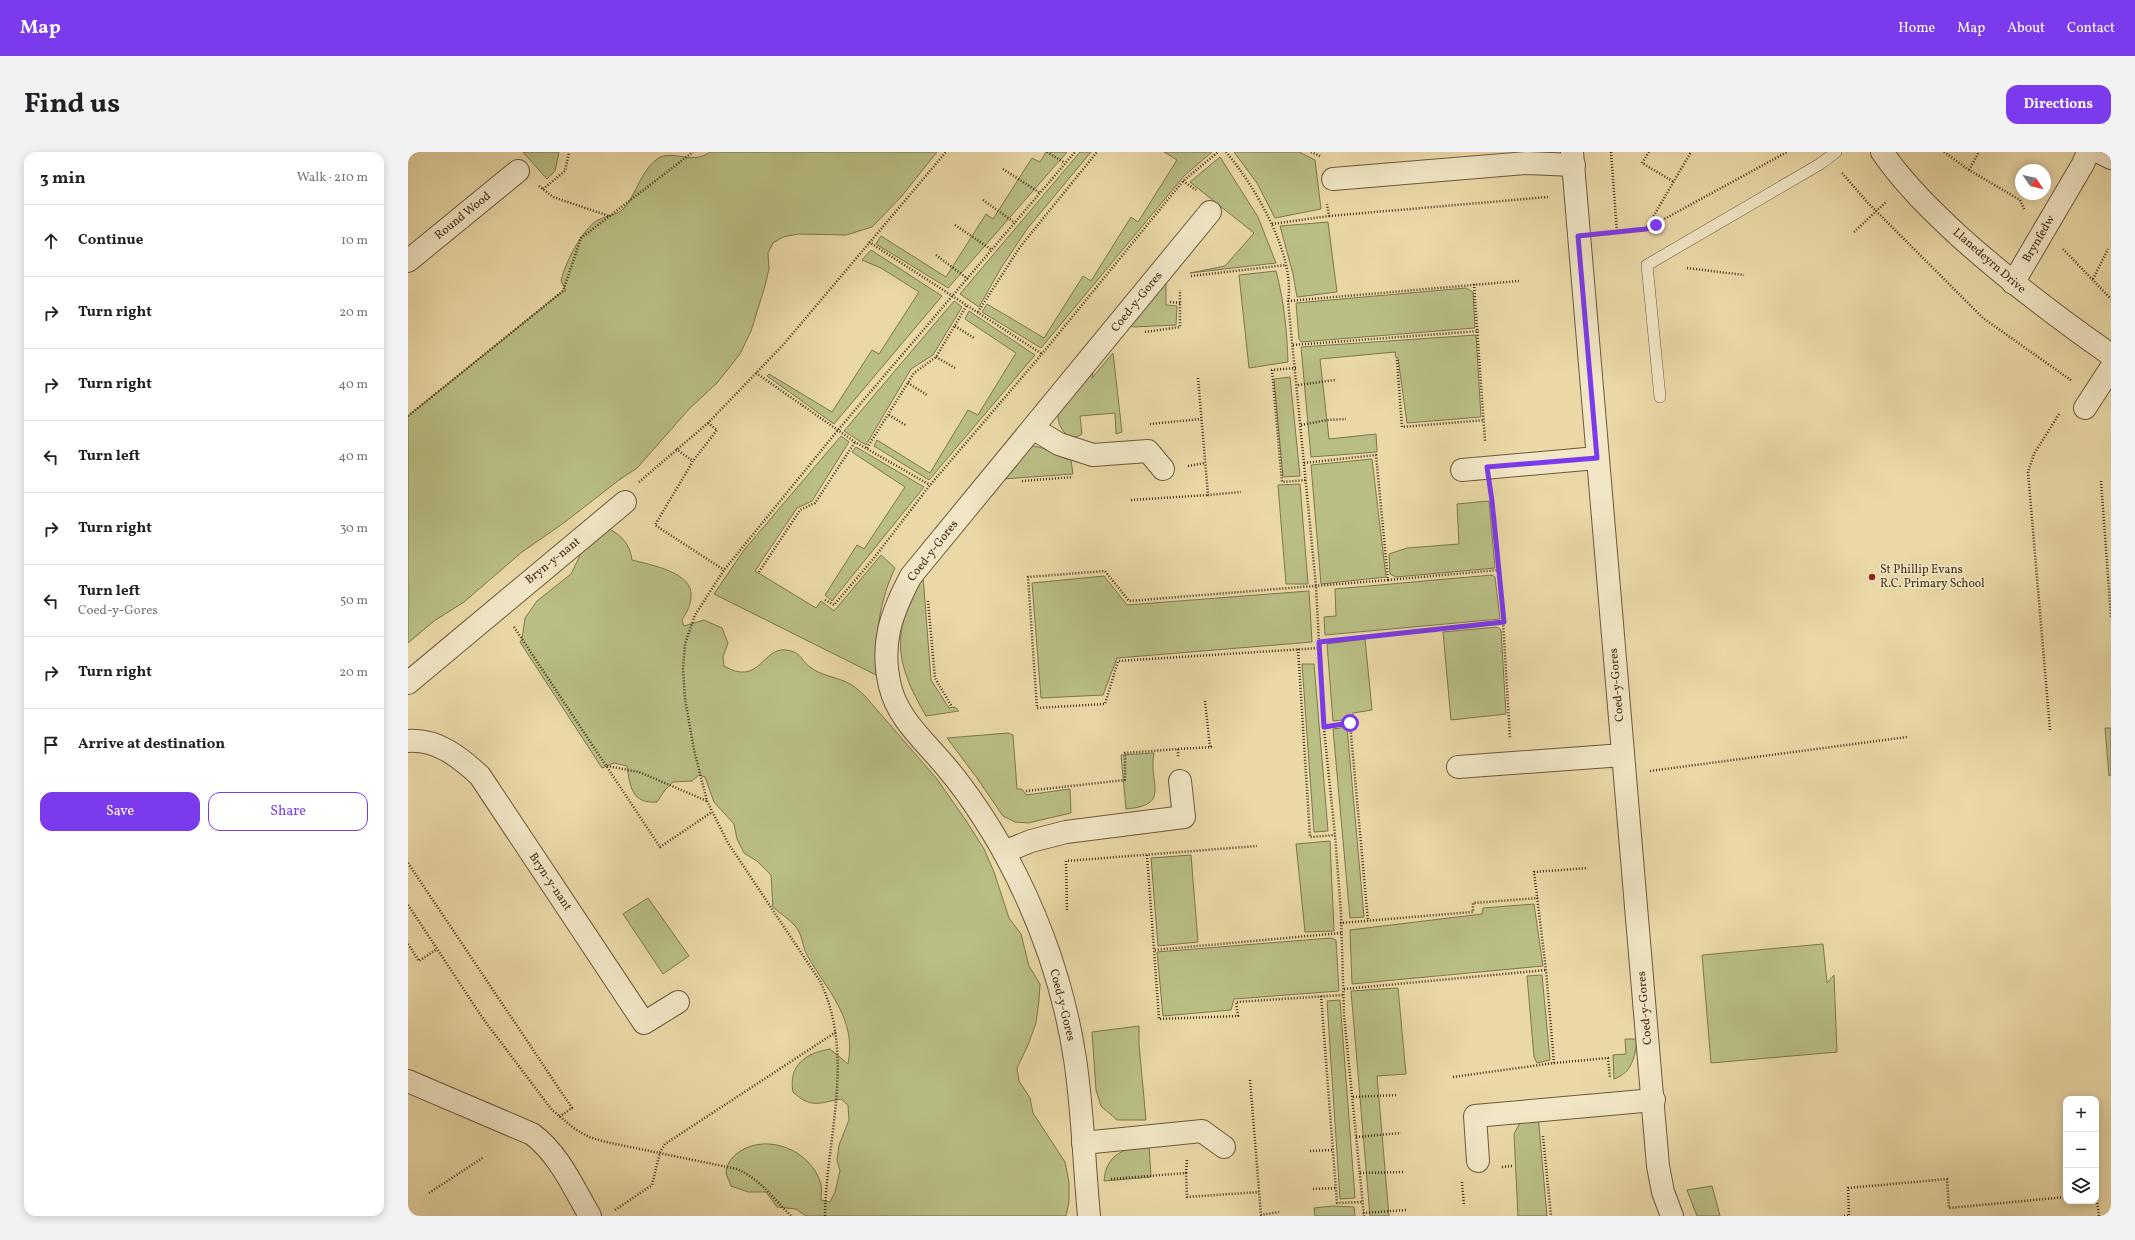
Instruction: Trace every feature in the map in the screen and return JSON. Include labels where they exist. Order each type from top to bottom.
[{"type":"street","name":"Llanedeyrn Drive","points":[[1882,152],[1906,184],[1934,212],[2012,283],[2111,355]]},
{"type":"street","name":"Brynfedw","points":[[2012,283],[2083,164],[2088,152]]},
{"type":"street","points":[[2099,152],[2111,158]]},
{"type":"street","points":[[1327,170],[1527,163],[1573,158]]},
{"type":"street","name":"Coed-y-Gores","points":[[1573,158],[1578,236],[1623,764],[1654,1100],[1658,1166],[1663,1192],[1672,1216]]},
{"type":"street","name":"Round Wood","points":[[408,260],[518,171]]},
{"type":"street","name":"Coed-y-Gores","points":[[1088,1216],[1075,1060],[1061,989],[1030,908],[1004,852],[947,768],[919,738],[902,714],[891,688],[886,662],[887,638],[892,614],[911,576],[1034,429],[1210,212]]},
{"type":"street","points":[[2089,402],[2111,368]]},
{"type":"street","points":[[1034,429],[1059,444],[1093,455],[1148,451],[1163,469]]},
{"type":"street","points":[[1462,470],[1597,458]]},
{"type":"street","name":"Bryn-y-nant","points":[[408,683],[499,605],[625,502]]},
{"type":"street","name":"Bryn-y-nant","points":[[408,740],[444,748],[462,760],[480,776],[644,1023],[678,1002]]},
{"type":"street","points":[[1458,767],[1511,763],[1623,764]]},
{"type":"street","points":[[1004,852],[1031,842],[1066,832],[1184,817],[1180,781]]},
{"type":"street","points":[[408,1081],[532,1134],[544,1143],[552,1153],[590,1216]]},
{"type":"street","points":[[1478,1161],[1475,1116],[1654,1100]]},
{"type":"street","points":[[1083,1143],[1202,1131],[1224,1147]]},
{"type":"lane","points":[[1660,397],[1647,265],[1832,155]]},
{"type":"path","points":[[543,189],[565,171],[570,152]]},
{"type":"path","points":[[408,416],[563,290],[581,238],[693,152]]},
{"type":"path","points":[[625,502],[642,477],[708,423],[783,345],[946,152]]},
{"type":"path","points":[[1047,152],[1065,164]]},
{"type":"path","points":[[825,1216],[837,1098],[838,1064],[836,1032],[828,998],[820,981],[728,843],[712,812],[693,743],[685,699],[682,669],[685,644],[695,615],[724,570],[838,430],[953,294],[968,279],[1074,152]]},
{"type":"path","points":[[978,312],[1020,247],[1097,152]]},
{"type":"path","points":[[825,600],[834,605],[874,558],[930,485],[1042,354],[1186,178],[1218,152]]},
{"type":"path","points":[[1226,152],[1247,180],[1272,224],[1286,265],[1290,289],[1288,301],[1292,345],[1298,385],[1316,586],[1324,727],[1335,835],[1344,995],[1363,1215],[1406,1210]]},
{"type":"path","points":[[1311,152],[1320,156]]},
{"type":"path","points":[[1320,152],[1320,156],[1327,170]]},
{"type":"path","points":[[1611,152],[1617,232]]},
{"type":"path","points":[[1649,152],[1642,164],[1674,182]]},
{"type":"path","points":[[1646,229],[1691,152]]},
{"type":"path","points":[[1578,236],[1646,229],[1787,152]]},
{"type":"path","points":[[1944,152],[1969,170],[2020,200],[2028,216],[2060,230],[2055,241],[2111,299]]},
{"type":"path","points":[[1969,170],[1979,152]]},
{"type":"path","points":[[1832,155],[1876,211],[1984,318],[2089,402]]},
{"type":"path","points":[[1003,169],[1040,193]]},
{"type":"path","points":[[518,171],[553,197],[610,216]]},
{"type":"path","points":[[1854,232],[1906,184]]},
{"type":"path","points":[[1272,224],[1329,216],[1548,197]]},
{"type":"path","points":[[983,200],[1015,223]]},
{"type":"path","points":[[1327,202],[1329,216]]},
{"type":"path","points":[[955,225],[992,250]]},
{"type":"path","points":[[869,242],[953,294],[967,305],[1042,354]]},
{"type":"path","points":[[2093,279],[2108,249]]},
{"type":"path","points":[[936,255],[968,279]]},
{"type":"path","points":[[1188,276],[1286,265]]},
{"type":"path","points":[[1687,268],[1744,276]]},
{"type":"path","points":[[1288,301],[1519,281]]},
{"type":"path","points":[[1144,332],[1180,327],[1180,284]]},
{"type":"path","points":[[1474,284],[1479,331],[1487,467],[1492,501],[1504,622],[1511,763]]},
{"type":"path","points":[[867,448],[914,373],[936,357],[967,305]]},
{"type":"path","points":[[955,326],[974,338]]},
{"type":"path","points":[[1292,345],[1479,331]]},
{"type":"path","points":[[936,357],[955,368]]},
{"type":"path","points":[[1397,360],[1402,427],[1484,420]]},
{"type":"path","points":[[1296,368],[1272,370],[1282,482],[1307,480]]},
{"type":"path","points":[[756,372],[855,442],[930,485]]},
{"type":"path","points":[[1198,378],[1208,496]]},
{"type":"path","points":[[1298,385],[1335,380]]},
{"type":"path","points":[[908,383],[927,395]]},
{"type":"path","points":[[2050,730],[2028,472],[2034,454],[2062,410]]},
{"type":"path","points":[[889,415],[907,426]]},
{"type":"path","points":[[1147,424],[1201,419]]},
{"type":"path","points":[[1301,425],[1327,420],[1346,419]]},
{"type":"path","points":[[708,423],[718,430],[693,461],[655,525],[724,570]]},
{"type":"path","points":[[759,572],[800,510],[815,503],[855,442]]},
{"type":"path","points":[[676,449],[693,461]]},
{"type":"path","points":[[1304,463],[1376,455],[1388,580]]},
{"type":"path","points":[[1019,482],[1078,477]]},
{"type":"path","points":[[2101,481],[2111,617]]},
{"type":"path","points":[[1131,500],[1208,496],[1241,492]]},
{"type":"path","points":[[1320,648],[1118,661],[1105,704],[1037,708],[1028,577],[1105,571],[1129,601],[1498,570]]},
{"type":"path","points":[[928,596],[934,678],[952,707]]},
{"type":"path","points":[[499,605],[660,847],[712,812]]},
{"type":"path","points":[[1319,642],[1504,622]]},
{"type":"path","points":[[1298,649],[1310,837],[1335,835]]},
{"type":"path","points":[[1026,791],[1125,780],[1124,753],[1211,747],[1205,701]]},
{"type":"path","points":[[1324,727],[1350,723],[1368,921]]},
{"type":"path","points":[[1623,764],[1907,737]]},
{"type":"path","points":[[1178,749],[1180,781]]},
{"type":"path","points":[[607,766],[640,772],[708,801]]},
{"type":"path","points":[[1067,910],[1066,861],[1147,856],[1257,846]]},
{"type":"path","points":[[1147,856],[1159,1019],[1238,1016],[1236,1002],[1344,995]]},
{"type":"path","points":[[408,863],[570,1104],[572,1108],[559,1117]]},
{"type":"path","points":[[1554,1063],[1546,970],[1534,872],[1588,868]]},
{"type":"path","points":[[1340,923],[1473,912],[1473,903],[1538,898]]},
{"type":"path","points":[[408,905],[484,1020],[532,1086],[559,1117],[589,1137],[606,1142],[714,1163],[749,1174],[765,1187],[791,1216]]},
{"type":"path","points":[[1154,950],[1341,933]]},
{"type":"path","points":[[408,944],[419,961],[437,949]]},
{"type":"path","points":[[1344,989],[1546,970]]},
{"type":"path","points":[[1321,996],[1337,1203],[1363,1202]]},
{"type":"path","points":[[612,1212],[652,1185],[660,1152],[665,1144],[836,1032]]},
{"type":"path","points":[[1453,1077],[1554,1063],[1608,1058],[1613,1103]]},
{"type":"path","points":[[1250,1080],[1261,1215],[1279,1212]]},
{"type":"path","points":[[1352,1097],[1398,1095]]},
{"type":"path","points":[[1541,1110],[1550,1216]]},
{"type":"path","points":[[1356,1137],[1401,1133]]},
{"type":"path","points":[[1310,1151],[1332,1150]]},
{"type":"path","points":[[429,1193],[484,1157]]},
{"type":"path","points":[[1360,1174],[1404,1172]]},
{"type":"path","points":[[1086,1181],[1186,1173],[1187,1197],[1259,1192]]},
{"type":"path","points":[[1461,1177],[1464,1206]]},
{"type":"path","points":[[1844,1216],[1849,1216],[1848,1188],[1947,1179],[1949,1208],[2063,1197]]},
{"type":"path","points":[[1313,1189],[1336,1188]]},
{"type":"path","points":[[2097,1204],[2099,1216]]},
{"type":"green space","points":[[523,152],[559,152],[555,171],[547,179]]},
{"type":"green space","points":[[710,152],[937,152],[901,197],[872,227],[846,235],[798,234],[783,237],[773,243],[768,253],[769,269],[765,286],[751,331],[740,354],[717,383],[690,408],[637,468],[522,552],[464,602],[434,621],[408,643],[408,416],[563,291],[566,291],[561,281],[570,256],[580,239],[592,224],[601,218],[616,214],[625,207],[644,174],[654,162],[660,157],[670,155],[694,158]]},
{"type":"green space","points":[[1046,152],[1067,152],[948,288],[876,244],[881,236],[946,277],[986,214],[993,219],[1032,158],[1040,162]]},
{"type":"green space","points":[[1080,152],[1091,152],[1027,229],[1001,268],[979,307],[960,294]]},
{"type":"green space","points":[[1164,152],[1212,152],[1184,176],[1041,348],[982,312],[987,304],[1044,338],[1083,276],[1091,281],[1131,217],[1138,222],[1177,160]]},
{"type":"green space","points":[[1234,152],[1299,152],[1315,160],[1321,209],[1275,218],[1257,183]]},
{"type":"green space","points":[[1220,157],[1258,217],[1276,263],[1190,273],[1225,266],[1254,233],[1190,182]]},
{"type":"green space","points":[[1328,222],[1337,292],[1297,297],[1293,274],[1280,226]]},
{"type":"green space","points":[[871,250],[942,296],[834,424],[767,376],[769,374],[832,412],[872,350],[879,354],[919,292],[881,268],[862,260]]},
{"type":"green space","points":[[1276,271],[1285,316],[1288,362],[1249,368],[1239,275]]},
{"type":"green space","points":[[1166,282],[1166,305],[1177,306],[1176,325],[1133,327],[1131,325]]},
{"type":"green space","points":[[1466,288],[1473,292],[1475,328],[1301,342],[1299,339],[1296,303]]},
{"type":"green space","points":[[954,301],[962,307],[933,355],[911,369],[866,445],[844,431]]},
{"type":"green space","points":[[969,311],[1035,355],[929,480],[874,446],[877,440],[930,473],[968,410],[978,415],[1016,353],[965,319]]},
{"type":"green space","points":[[1476,335],[1481,417],[1407,423],[1398,358],[1396,358],[1395,352],[1320,359],[1329,439],[1376,434],[1377,452],[1311,457],[1301,347]]},
{"type":"green space","points":[[1113,353],[1122,432],[1116,434],[1115,413],[1080,416],[1082,434],[1072,437],[1068,435],[1061,428],[1058,412],[1094,368],[1092,378]]},
{"type":"green space","points":[[1290,377],[1300,476],[1283,477],[1274,379]]},
{"type":"green space","points":[[841,436],[849,442],[812,501],[797,508],[755,571],[816,608],[821,601],[834,611],[881,555],[895,568],[885,594],[879,621],[877,635],[878,676],[714,594],[744,550]]},
{"type":"green space","points":[[1032,446],[1042,448],[1071,460],[1073,474],[1003,479]]},
{"type":"green space","points":[[856,447],[924,487],[832,601],[825,595],[857,545],[864,549],[905,487],[852,452]]},
{"type":"green space","points":[[1372,459],[1386,577],[1321,584],[1311,465]]},
{"type":"green space","points":[[1300,484],[1308,584],[1286,584],[1278,485]]},
{"type":"green space","points":[[1489,501],[1495,568],[1396,577],[1390,574],[1389,554],[1407,548],[1459,544],[1457,504]]},
{"type":"green space","points":[[606,527],[624,540],[631,554],[632,560],[659,567],[686,581],[690,588],[691,600],[687,612],[682,620],[684,626],[704,620],[722,628],[728,643],[723,657],[724,666],[736,671],[746,672],[760,665],[771,654],[786,650],[798,654],[815,670],[847,682],[855,687],[864,695],[937,779],[967,822],[984,849],[994,872],[1009,918],[1021,934],[1029,966],[1040,984],[1036,1023],[1017,1068],[1019,1081],[1030,1098],[1033,1113],[1065,1162],[1069,1182],[1069,1202],[1066,1216],[806,1216],[796,1209],[777,1207],[766,1192],[748,1192],[731,1186],[726,1172],[730,1160],[734,1156],[750,1146],[762,1144],[775,1145],[788,1148],[799,1154],[809,1163],[816,1173],[821,1185],[821,1200],[830,1202],[835,1192],[840,1171],[837,1160],[839,1145],[849,1120],[848,1105],[841,1099],[821,1103],[810,1103],[793,1092],[792,1083],[793,1074],[801,1062],[806,1057],[821,1051],[830,1049],[848,1064],[850,1048],[848,1033],[838,1006],[807,955],[798,930],[791,921],[773,907],[771,875],[757,861],[744,853],[737,839],[734,824],[714,802],[705,777],[699,775],[692,781],[673,782],[665,790],[657,802],[649,802],[637,797],[629,781],[627,766],[614,763],[602,768],[520,642],[522,639],[525,618],[537,601],[571,574],[579,558],[582,542]]},
{"type":"green space","points":[[1492,575],[1495,577],[1500,619],[1325,635],[1324,617],[1336,616],[1335,589]]},
{"type":"green space","points":[[923,576],[931,680],[949,708],[955,707],[959,711],[926,716],[908,679],[900,646],[901,630],[905,614]]},
{"type":"green space","points":[[1104,576],[1127,605],[1309,591],[1312,642],[1117,658],[1103,695],[1041,698],[1032,583]]},
{"type":"green space","points":[[1497,627],[1501,630],[1506,714],[1451,720],[1443,632]]},
{"type":"green space","points":[[1365,639],[1372,710],[1353,713],[1353,719],[1333,721],[1327,644]]},
{"type":"green space","points":[[1302,664],[1314,664],[1328,831],[1314,832]]},
{"type":"green space","points":[[1347,727],[1364,917],[1350,918],[1333,729]]},
{"type":"green space","points":[[2105,728],[2111,728],[2111,775],[2109,776]]},
{"type":"green space","points":[[1008,733],[1013,735],[1017,789],[1022,789],[1026,795],[1070,789],[1071,813],[1028,823],[1015,822],[1003,816],[947,738]]},
{"type":"green space","points":[[1154,753],[1153,764],[1155,791],[1153,798],[1149,803],[1140,807],[1126,809],[1121,755]]},
{"type":"green space","points":[[1330,841],[1334,931],[1305,932],[1296,844]]},
{"type":"green space","points":[[1191,855],[1198,942],[1158,946],[1151,858]]},
{"type":"green space","points":[[648,898],[689,956],[663,974],[623,914]]},
{"type":"green space","points":[[1534,904],[1543,966],[1352,984],[1350,930],[1482,914],[1483,908]]},
{"type":"green space","points":[[1331,938],[1336,940],[1339,991],[1234,999],[1231,1010],[1163,1016],[1157,952]]},
{"type":"green space","points":[[1823,944],[1827,983],[1834,975],[1837,1052],[1711,1063],[1702,955]]},
{"type":"green space","points":[[1542,975],[1550,1060],[1537,1063],[1534,1057],[1527,976]]},
{"type":"green space","points":[[1398,988],[1406,1074],[1377,1076],[1389,1216],[1370,1216],[1351,991]]},
{"type":"green space","points":[[1340,1000],[1355,1198],[1340,1199],[1327,1001]]},
{"type":"green space","points":[[1139,1026],[1139,1044],[1146,1120],[1117,1120],[1101,1106],[1096,1090],[1092,1032]]},
{"type":"green space","points":[[1625,1039],[1637,1039],[1634,1058],[1632,1064],[1625,1073],[1614,1079],[1613,1055],[1626,1054]]},
{"type":"green space","points":[[1538,1115],[1547,1216],[1518,1216],[1514,1134],[1521,1121]]},
{"type":"green space","points":[[1149,1146],[1151,1177],[1104,1181],[1108,1164],[1118,1154],[1132,1148]]},
{"type":"green space","points":[[1712,1186],[1720,1216],[1697,1216],[1687,1190]]},
{"type":"green space","points":[[1333,1206],[1354,1207],[1355,1216],[1315,1216],[1314,1208]]},
{"type":"place","name":"St Phillip Evans R.C. Primary School","points":[[1872,577]]},
{"type":"route","points":[[1350,723],[1324,727],[1319,642],[1504,622],[1492,501],[1487,467],[1597,458],[1578,236],[1646,229],[1656,225]]}]
